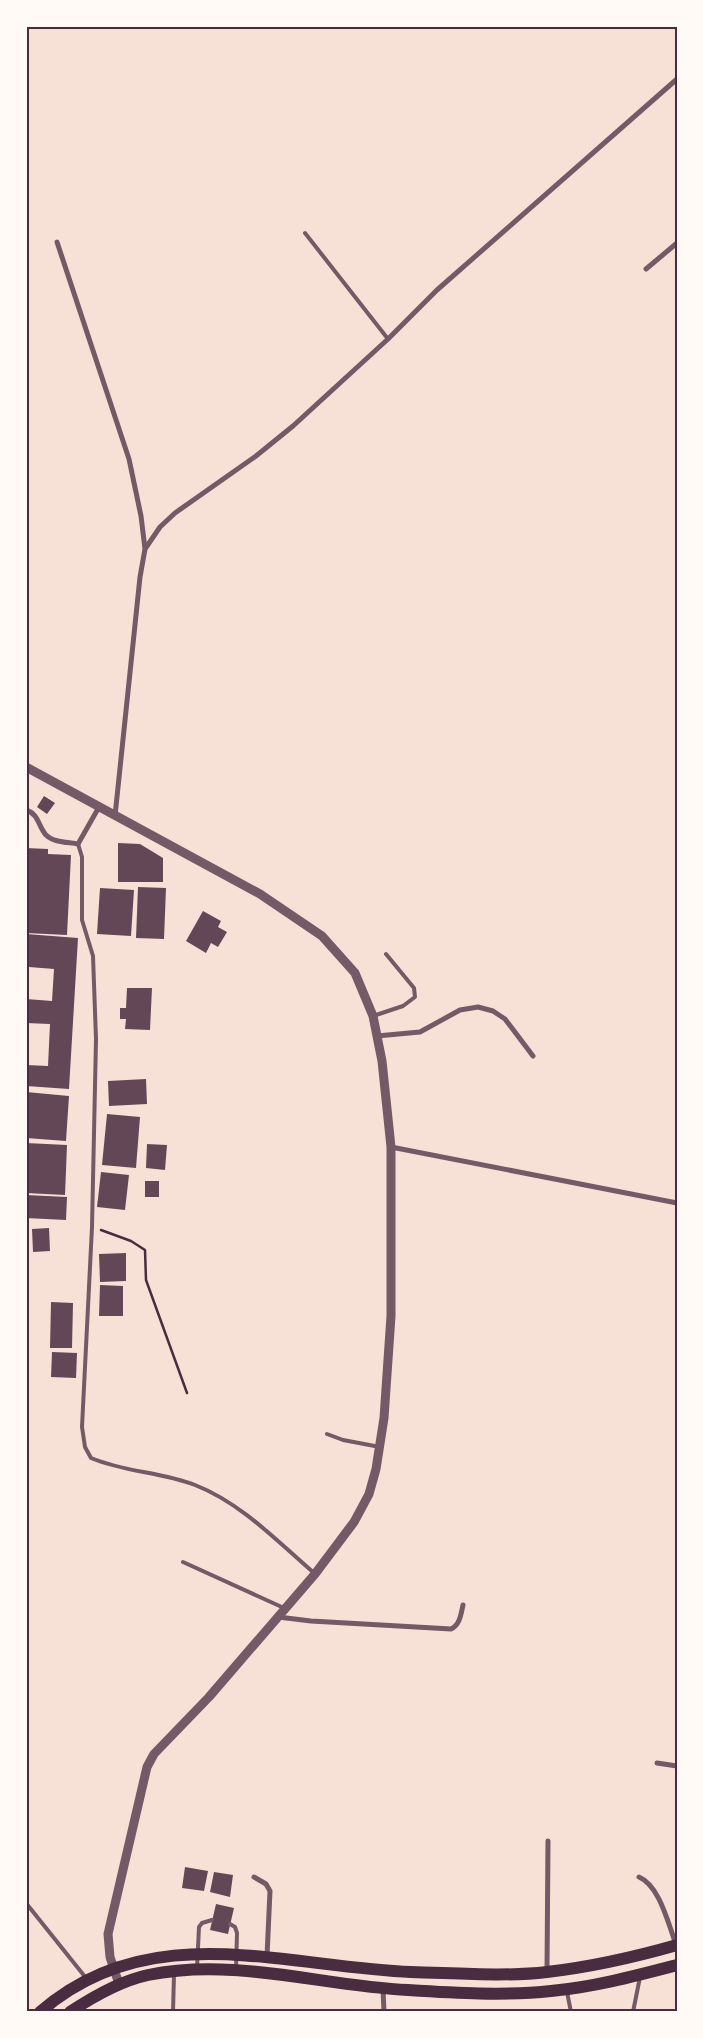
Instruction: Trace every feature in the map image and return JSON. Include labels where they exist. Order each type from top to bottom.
[{"type":"highway","points":[[40,2012],[80,1983],[113,1968],[145,1960],[197,1953],[267,1956],[410,1972],[513,1973],[547,1972],[653,1952],[676,1945]]},
{"type":"highway","points":[[70,2012],[120,1984],[148,1975],[197,1970],[236,1971],[383,1988],[512,1993],[566,1990],[591,1986],[677,1965]]},
{"type":"street","points":[[145,549],[160,527],[175,512],[256,456],[286,432],[388,339],[437,290],[677,79]]},
{"type":"street","points":[[57,242],[129,459],[141,516],[145,549],[137,604],[115,817]]},
{"type":"street","points":[[646,269],[677,243]]},
{"type":"street","points":[[26,767],[260,894],[322,936],[355,973],[373,1016],[390,1146],[391,1316],[384,1418],[380,1448],[369,1494],[354,1522],[315,1574],[209,1697],[154,1754],[147,1767],[108,1934],[108,1947],[113,1968],[120,1984]]},
{"type":"street","points":[[26,810],[37,817],[46,835],[54,840],[78,844],[99,807]]},
{"type":"street","points":[[377,1036],[420,1032],[460,1010],[478,1007],[493,1011],[505,1019],[533,1056]]},
{"type":"street","points":[[390,1146],[677,1203]]},
{"type":"street","points":[[278,1617],[311,1621],[451,1629],[459,1621],[463,1605]]},
{"type":"street","points":[[657,1763],[677,1766]]},
{"type":"street","points":[[547,1972],[548,1841]]},
{"type":"street","points":[[254,1877],[266,1884],[270,1891],[267,1956]]},
{"type":"street","points":[[640,1877],[648,1880],[654,1890],[676,1945]]},
{"type":"street","points":[[383,1988],[384,2012]]},
{"type":"lane","points":[[305,233],[388,339]]},
{"type":"lane","points":[[78,844],[82,856],[82,920],[93,956],[96,1040],[92,1227],[82,1427],[85,1447],[91,1458],[108,1466],[193,1484],[217,1495],[241,1510],[315,1574]]},
{"type":"lane","points":[[373,1016],[403,1006],[415,997],[414,988],[386,954]]},
{"type":"lane","points":[[327,1434],[343,1440],[380,1448]]},
{"type":"lane","points":[[183,1562],[286,1608]]},
{"type":"lane","points":[[26,1903],[88,1980]]},
{"type":"lane","points":[[197,1970],[200,1927],[202,1923],[212,1920]]},
{"type":"lane","points":[[230,1924],[237,1932],[236,1971]]},
{"type":"lane","points":[[173,2012],[174,1972]]},
{"type":"lane","points":[[633,2012],[640,1975]]},
{"type":"lane","points":[[566,1990],[571,2012]]},
{"type":"path","points":[[92,1227],[131,1241],[145,1250],[146,1280],[187,1393]]},
{"type":"building","points":[[44,796],[55,803],[47,814],[37,807]]},
{"type":"building","points":[[118,843],[140,844],[163,858],[163,882],[118,882]]},
{"type":"building","points":[[26,848],[48,849],[48,854],[71,855],[67,935],[26,933]]},
{"type":"building","points":[[138,887],[166,888],[164,939],[136,938]]},
{"type":"building","points":[[100,888],[134,890],[131,936],[97,934]]},
{"type":"building","points":[[203,911],[221,921],[218,927],[227,932],[218,947],[211,943],[206,953],[186,941]]},
{"type":"building","points":[[26,934],[78,938],[69,1089],[26,1086],[26,1065],[48,1066],[50,1024],[26,1023],[26,999],[52,1001],[54,969],[29,967],[28,985],[26,985]]},
{"type":"building","points":[[127,988],[152,988],[150,1030],[125,1029],[126,1019],[120,1019],[120,1008],[126,1008]]},
{"type":"building","points":[[146,1079],[147,1104],[109,1106],[108,1081]]},
{"type":"building","points":[[26,1092],[69,1096],[66,1141],[26,1138]]},
{"type":"building","points":[[107,1114],[140,1117],[136,1168],[102,1165]]},
{"type":"building","points":[[26,1143],[67,1145],[65,1195],[26,1193]]},
{"type":"building","points":[[147,1144],[167,1145],[165,1170],[146,1168]]},
{"type":"building","points":[[101,1172],[129,1175],[125,1210],[97,1207]]},
{"type":"building","points":[[145,1181],[159,1181],[159,1197],[145,1197]]},
{"type":"building","points":[[26,1195],[67,1197],[66,1220],[26,1218]]},
{"type":"building","points":[[49,1228],[50,1251],[33,1252],[32,1229]]},
{"type":"building","points":[[126,1253],[126,1281],[100,1282],[99,1254]]},
{"type":"building","points":[[100,1285],[123,1286],[123,1316],[99,1316]]},
{"type":"building","points":[[51,1302],[73,1303],[72,1348],[50,1348]]},
{"type":"building","points":[[52,1352],[77,1353],[76,1378],[51,1377]]},
{"type":"building","points":[[185,1867],[208,1871],[204,1891],[182,1888]]},
{"type":"building","points":[[214,1872],[233,1875],[230,1897],[210,1892]]},
{"type":"building","points":[[216,1904],[234,1908],[228,1934],[210,1930]]}]
